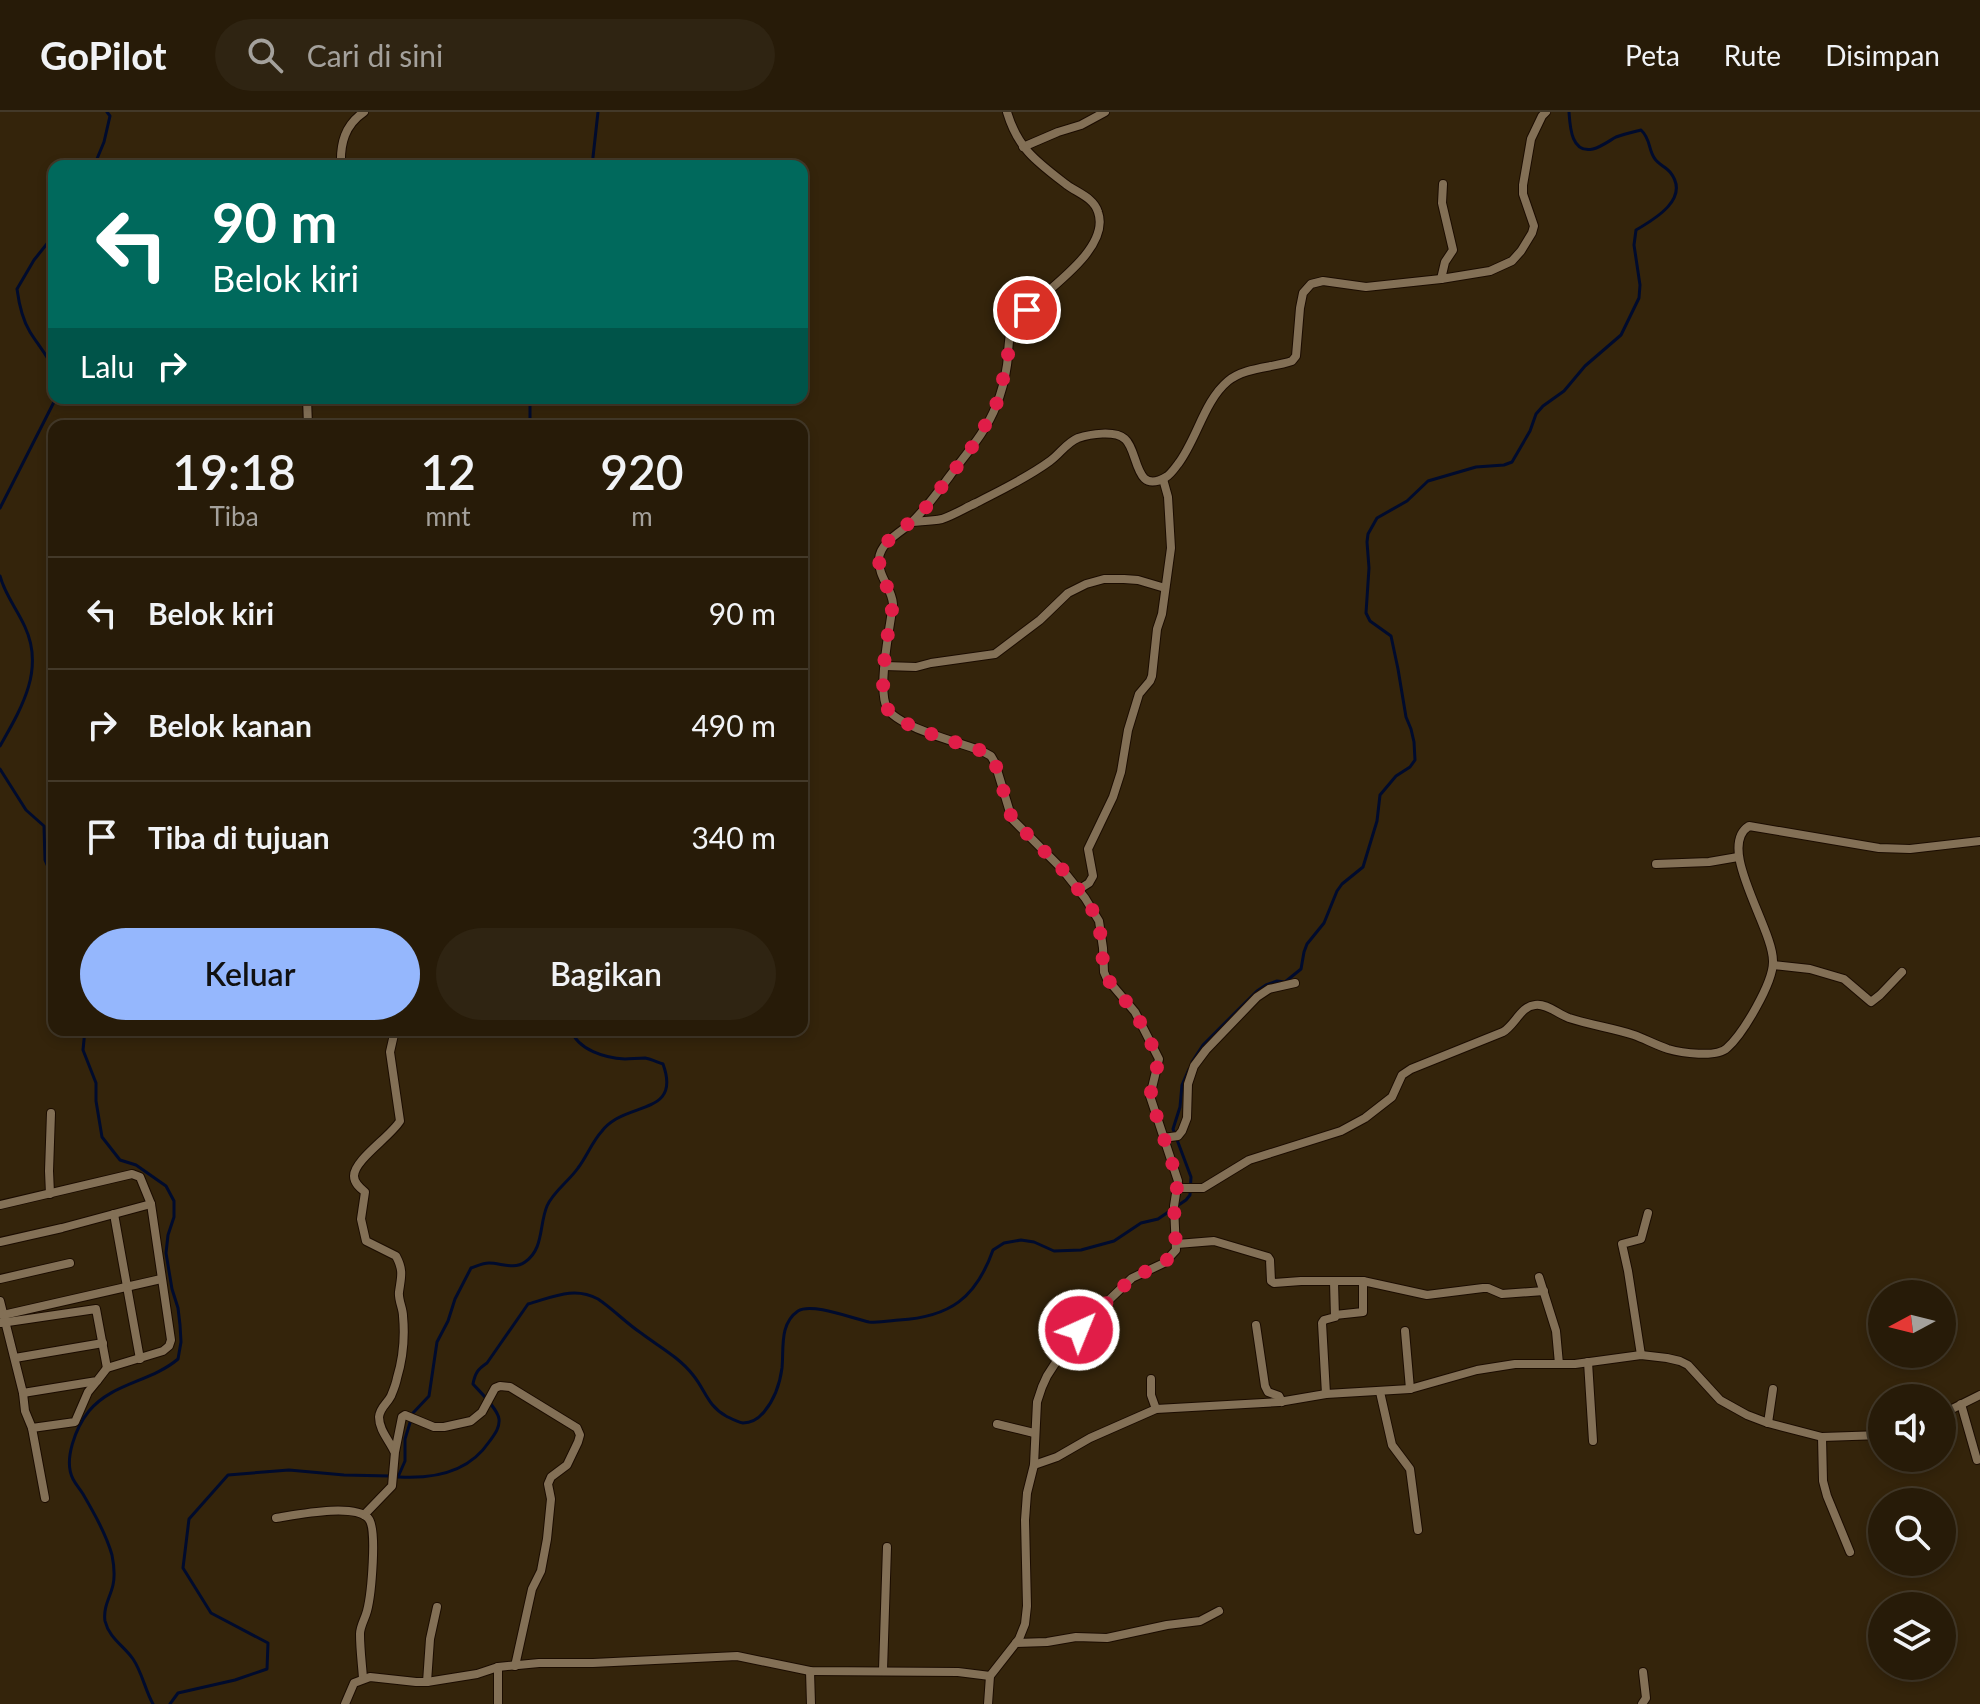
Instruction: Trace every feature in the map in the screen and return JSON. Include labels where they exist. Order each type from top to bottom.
[{"type":"street","points":[[341,160],[344,135],[364,112]]},
{"type":"street","points":[[988,1704],[990,1676],[1016,1643],[1025,1624],[1025,1520],[1034,1465],[1037,1402],[1047,1376],[1079,1330],[1132,1278],[1164,1263],[1176,1250],[1174,1206],[1181,1188],[1170,1137],[1150,1096],[1159,1059],[1135,1012],[1107,979],[1099,921],[1062,869],[1012,819],[991,756],[904,723],[889,711],[884,698],[892,596],[880,574],[881,550],[924,510],[972,447],[995,409],[1015,322],[1070,273],[1091,247],[1098,231],[1098,212],[1092,202],[1023,147],[1007,112]]},
{"type":"street","points":[[1023,147],[1081,125],[1105,112]]},
{"type":"street","points":[[912,522],[946,518],[1021,480],[1076,439],[1096,434],[1122,437],[1132,450],[1142,477],[1148,481],[1163,479],[1184,456],[1213,400],[1227,382],[1240,373],[1292,361],[1296,356],[1303,293],[1311,284],[1323,281],[1366,287],[1441,279],[1480,273],[1512,261],[1528,241],[1534,226],[1523,185],[1531,139],[1546,112]]},
{"type":"street","points":[[1441,279],[1445,262],[1453,250],[1442,203],[1443,184]]},
{"type":"street","points":[[1078,890],[1093,876],[1088,849],[1113,797],[1139,694],[1152,676],[1171,548],[1168,497],[1163,479]]},
{"type":"street","points":[[885,666],[921,666],[995,654],[1040,620],[1068,593],[1094,581],[1138,580],[1165,588]]},
{"type":"street","points":[[1181,1188],[1203,1188],[1249,1160],[1305,1144],[1353,1125],[1392,1097],[1402,1075],[1503,1032],[1532,1005],[1541,1005],[1567,1017],[1633,1035],[1669,1050],[1697,1053],[1727,1049],[1755,1011],[1773,965],[1767,937],[1738,857],[1739,837],[1749,826],[1879,848],[1910,849],[1980,841]]},
{"type":"street","points":[[1656,864],[1709,862],[1738,857]]},
{"type":"street","points":[[1773,965],[1810,969],[1840,978],[1871,1002],[1902,972]]},
{"type":"street","points":[[1170,1137],[1182,1131],[1187,1118],[1188,1084],[1194,1066],[1206,1050],[1257,997],[1269,989],[1295,983]]},
{"type":"street","points":[[394,1036],[390,1052],[400,1121],[354,1173],[356,1183],[365,1192],[361,1219],[366,1241],[396,1256],[402,1271],[398,1292],[403,1313],[402,1356],[397,1381],[379,1416],[381,1428],[395,1452]]},
{"type":"street","points":[[50,1194],[51,1113]]},
{"type":"street","points":[[0,1205],[132,1174],[140,1177],[151,1204],[171,1340],[163,1351],[107,1368],[88,1392],[75,1422],[32,1428]]},
{"type":"street","points":[[0,1242],[151,1204]]},
{"type":"street","points":[[1641,1355],[1622,1244],[1641,1239],[1648,1213]]},
{"type":"street","points":[[114,1214],[140,1359]]},
{"type":"street","points":[[1177,1244],[1214,1241],[1268,1257],[1272,1283],[1363,1281],[1427,1295],[1483,1288],[1502,1294],[1544,1291]]},
{"type":"street","points":[[0,1279],[70,1263]]},
{"type":"street","points":[[1539,1277],[1556,1331],[1559,1364]]},
{"type":"street","points":[[3,1320],[161,1279]]},
{"type":"street","points":[[1335,1315],[1363,1312],[1363,1281]]},
{"type":"street","points":[[1326,1394],[1322,1323],[1335,1318],[1334,1282]]},
{"type":"street","points":[[0,1301],[25,1411],[32,1428],[45,1498]]},
{"type":"street","points":[[3,1320],[96,1309],[107,1368]]},
{"type":"street","points":[[1052,1314],[1079,1330]]},
{"type":"street","points":[[1256,1325],[1265,1386],[1282,1402]]},
{"type":"street","points":[[1405,1331],[1410,1389]]},
{"type":"street","points":[[15,1358],[103,1343]]},
{"type":"street","points":[[1034,1465],[1156,1409],[1282,1402],[1326,1394],[1410,1389],[1489,1367],[1588,1362],[1641,1355],[1667,1358],[1688,1365],[1720,1400],[1768,1423],[1822,1437],[1868,1435]]},
{"type":"street","points":[[1588,1362],[1593,1441]]},
{"type":"street","points":[[1151,1379],[1151,1395],[1156,1409]]},
{"type":"street","points":[[23,1393],[97,1381]]},
{"type":"street","points":[[364,1515],[392,1486],[401,1421],[409,1416],[434,1427],[471,1421],[482,1412],[495,1388],[504,1386],[519,1392],[579,1431],[578,1442],[567,1465],[549,1480],[551,1499],[547,1539],[515,1666]]},
{"type":"street","points":[[1768,1423],[1773,1389]]},
{"type":"street","points":[[1380,1392],[1392,1445],[1410,1469],[1418,1530]]},
{"type":"street","points":[[1956,1407],[1980,1395]]},
{"type":"street","points":[[1961,1404],[1977,1460]]},
{"type":"street","points":[[997,1424],[1034,1433]]},
{"type":"street","points":[[1822,1437],[1823,1481],[1850,1552]]},
{"type":"street","points":[[276,1518],[328,1510],[364,1515],[370,1521],[373,1541],[370,1591],[360,1634],[363,1678]]},
{"type":"street","points":[[883,1670],[887,1547]]},
{"type":"street","points":[[427,1682],[430,1639],[437,1607]]},
{"type":"street","points":[[1016,1643],[1076,1637],[1107,1638],[1200,1621],[1219,1611]]},
{"type":"street","points":[[345,1704],[354,1683],[363,1678],[427,1682],[477,1674],[498,1667],[539,1663],[737,1656],[810,1671],[958,1672],[990,1676]]},
{"type":"street","points":[[498,1667],[498,1704]]},
{"type":"street","points":[[810,1671],[811,1704]]},
{"type":"street","points":[[1642,1704],[1646,1698],[1643,1672]]},
{"type":"waterway","points":[[96,160],[110,116],[107,112]]},
{"type":"waterway","points":[[593,160],[598,112]]},
{"type":"waterway","points":[[1192,1062],[1203,1045],[1257,991],[1277,981],[1285,982],[1301,969],[1307,944],[1324,923],[1337,891],[1363,867],[1377,821],[1380,795],[1415,760],[1414,742],[1406,717],[1391,636],[1370,621],[1366,613],[1367,542],[1377,518],[1407,501],[1428,481],[1476,467],[1512,462],[1536,414],[1621,335],[1639,298],[1634,245],[1636,230],[1668,207],[1676,190],[1675,182],[1670,172],[1655,159],[1641,130],[1586,149],[1573,138],[1569,112]]},
{"type":"waterway","points":[[48,242],[17,289],[25,322],[48,359]]},
{"type":"waterway","points":[[0,508],[53,404]]},
{"type":"waterway","points":[[530,404],[530,420]]},
{"type":"waterway","points":[[0,576],[25,627],[31,643],[32,659],[28,689],[0,746]]},
{"type":"waterway","points":[[0,769],[26,810],[44,826],[48,867]]},
{"type":"waterway","points":[[84,1036],[83,1050],[96,1083],[102,1137],[120,1160],[136,1165],[166,1186],[174,1201],[174,1217],[166,1253],[180,1325],[178,1359],[98,1402],[80,1426],[72,1444],[69,1463],[73,1479],[99,1524],[112,1555],[114,1578],[105,1611],[107,1627],[136,1664],[153,1704]]},
{"type":"waterway","points":[[398,1477],[405,1461],[405,1439],[413,1413],[429,1396],[437,1342],[471,1268],[489,1263],[516,1266],[531,1257],[538,1244],[550,1201],[578,1168],[598,1135],[616,1119],[655,1102],[666,1089],[663,1064],[645,1058],[601,1055],[586,1048],[574,1036]]},
{"type":"waterway","points":[[399,1477],[425,1477],[450,1472],[471,1460],[489,1442],[498,1428],[499,1419],[473,1384],[474,1380],[528,1304],[572,1293],[598,1299],[681,1363],[720,1412],[746,1423],[762,1414],[774,1397],[781,1374],[785,1330],[798,1311],[813,1308],[872,1322],[933,1315],[959,1302],[969,1292],[993,1250],[1004,1243],[1021,1240],[1054,1251],[1081,1250],[1114,1241],[1141,1223],[1158,1219],[1190,1195],[1191,1177],[1173,1129],[1180,1107],[1182,1085],[1189,1069]]},
{"type":"waterway","points":[[170,1704],[178,1693],[267,1669],[268,1643],[211,1613],[183,1568],[189,1519],[228,1475],[289,1470],[390,1476]]},
{"type":"route","points":[[1027,310],[1012,328],[995,409],[972,447],[924,510],[881,550],[880,574],[893,604],[883,681],[886,707],[904,723],[991,756],[1012,819],[1062,869],[1099,921],[1107,979],[1135,1012],[1159,1059],[1150,1096],[1178,1181],[1174,1206],[1176,1250],[1164,1263],[1132,1278],[1079,1330]]}]
